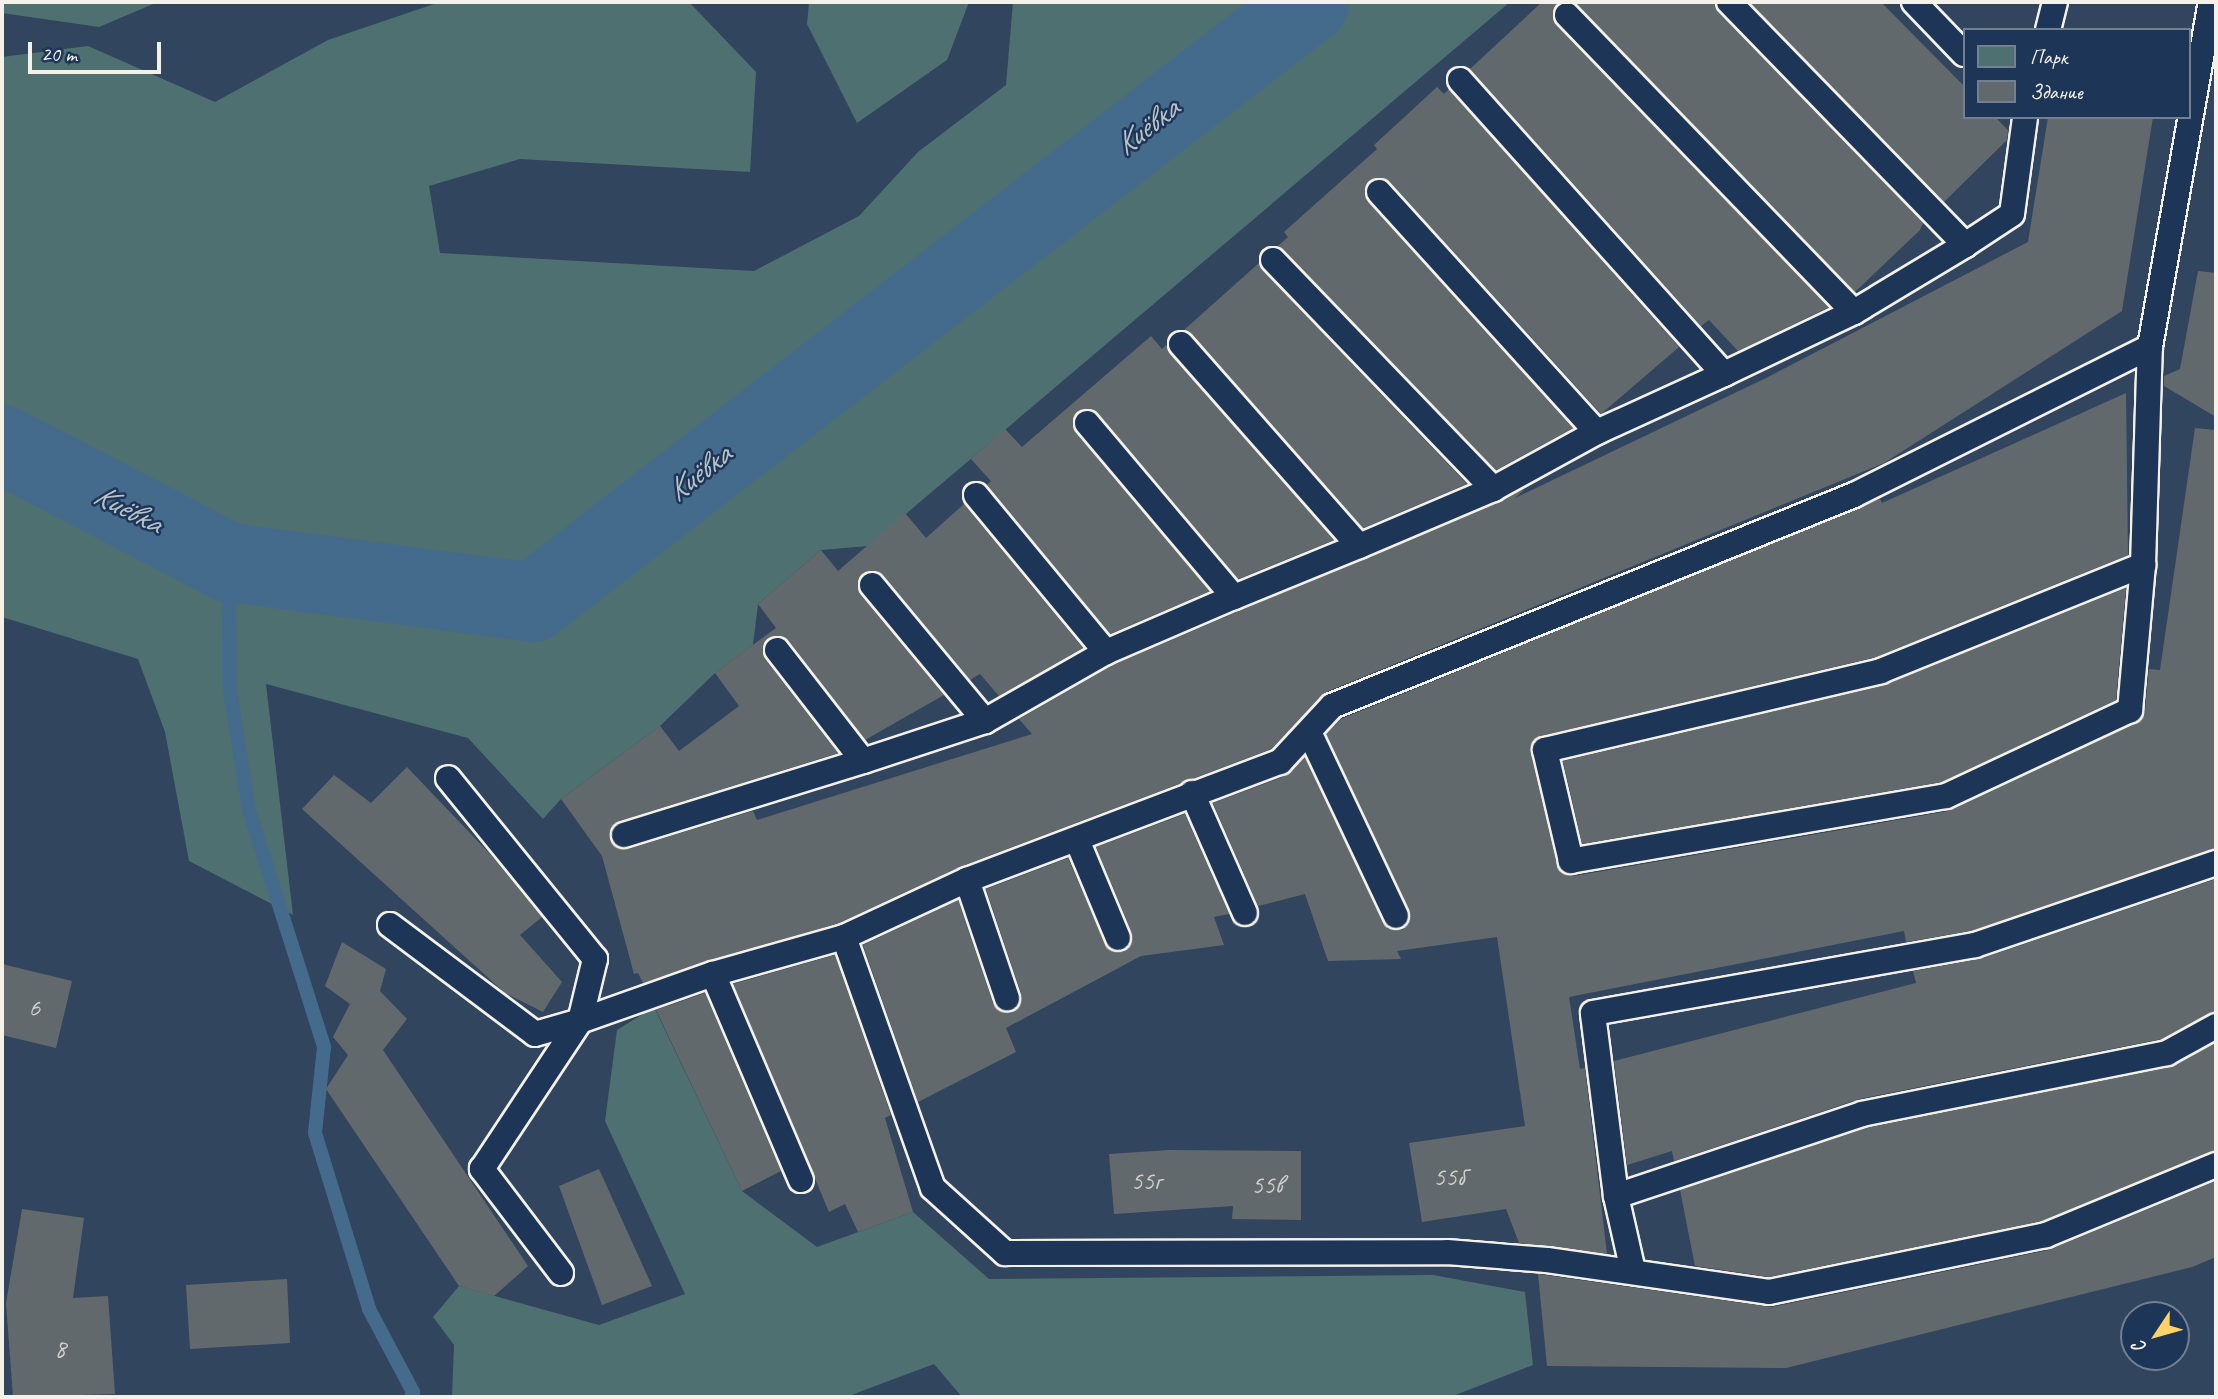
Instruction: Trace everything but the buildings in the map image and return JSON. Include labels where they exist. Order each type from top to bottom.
[{"type":"lane","points":[[1729,2],[1965,245]]},
{"type":"lane","points":[[1914,2],[1962,52]]},
{"type":"lane","points":[[2048,28],[2055,2]]},
{"type":"lane","points":[[2143,565],[1881,671],[1545,750],[1571,861],[1946,796],[2130,710],[2143,565],[2150,347],[2211,2]]},
{"type":"lane","points":[[1567,15],[1854,312]]},
{"type":"lane","points":[[1460,80],[1724,374]]},
{"type":"lane","points":[[624,835],[985,721],[1106,652],[1493,489],[1597,432],[1854,312],[2012,214],[2025,119]]},
{"type":"lane","points":[[1379,192],[1597,432]]},
{"type":"lane","points":[[1273,260],[1493,489]]},
{"type":"lane","points":[[1181,344],[1359,546]]},
{"type":"lane","points":[[390,925],[535,1034],[713,974],[844,937],[967,880],[1280,762],[1310,734],[1332,706],[1854,495],[2150,347]]},
{"type":"lane","points":[[1087,424],[1234,597]]},
{"type":"lane","points":[[976,495],[1106,652]]},
{"type":"lane","points":[[872,585],[985,721]]},
{"type":"lane","points":[[777,650],[863,761]]},
{"type":"lane","points":[[1310,734],[1396,916]]},
{"type":"lane","points":[[448,778],[595,959],[580,1021],[482,1169],[561,1273]]},
{"type":"lane","points":[[1192,793],[1245,913]]},
{"type":"lane","points":[[1077,840],[1118,938]]},
{"type":"lane","points":[[1633,1271],[1616,1196],[1593,1013],[1975,945],[2216,863]]},
{"type":"lane","points":[[967,880],[1007,998]]},
{"type":"lane","points":[[844,937],[933,1188],[1005,1253],[1447,1252],[1633,1271],[1769,1292],[1898,1269],[2046,1236],[2216,1165]]},
{"type":"lane","points":[[713,974],[801,1180]]},
{"type":"lane","points":[[1616,1196],[1862,1114],[2167,1053],[2216,1026]]},
{"type":"green space","points":[[2,2],[158,2],[99,27],[2,13]]},
{"type":"green space","points":[[440,2],[689,2],[756,72],[750,172],[520,159],[429,186],[440,253],[754,271],[859,216],[918,152],[1006,85],[1013,2],[1510,2],[868,546],[821,550],[758,604],[753,645],[715,673],[660,726],[561,799],[543,819],[468,738],[266,684],[293,915],[189,861],[165,732],[138,659],[2,617],[2,57],[88,46],[215,102],[328,40]]},
{"type":"green space","points":[[809,2],[969,2],[947,60],[857,123],[807,24]]},
{"type":"green space","points":[[654,1007],[742,1191],[817,1247],[913,1212],[989,1279],[1433,1275],[1525,1292],[1533,1365],[1450,1397],[962,1397],[934,1364],[846,1397],[452,1397],[454,1345],[433,1317],[459,1286],[599,1325],[685,1294],[605,1121],[617,1030]]},
{"type":"waterway","name":"Киёвка","points":[[2,444],[229,562],[532,602],[1310,2]]},
{"type":"waterway","points":[[229,562],[230,691],[249,810],[324,1047],[315,1133],[369,1309],[413,1392],[411,1397]]}]
